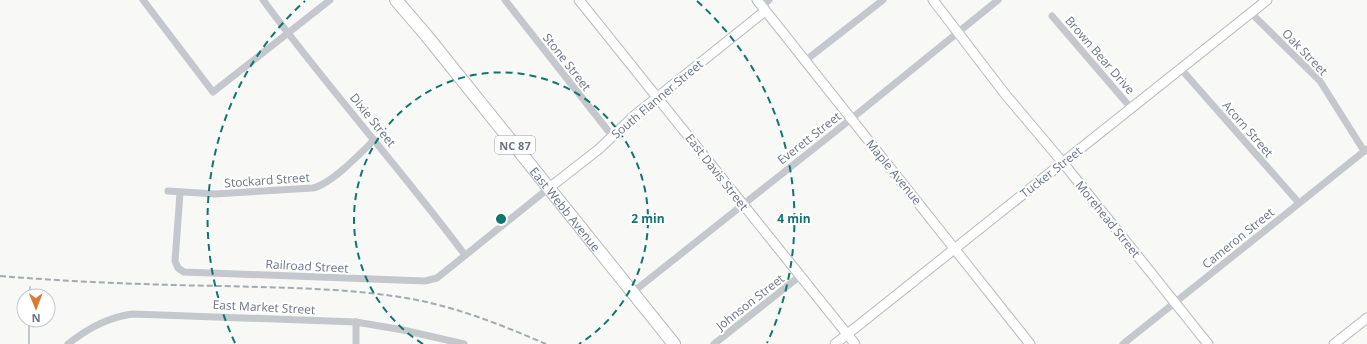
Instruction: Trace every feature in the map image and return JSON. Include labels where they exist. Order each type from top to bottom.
[{"type":"highway","name":"East Webb Avenue","points":[[396,0],[550,188],[674,344]]},
{"type":"street","points":[[143,0],[213,92],[330,0]]},
{"type":"street","name":"Dixie Street","points":[[263,0],[287,33],[465,254]]},
{"type":"street","name":"Stone Street","points":[[505,0],[613,137]]},
{"type":"street","name":"East Davis Street","points":[[579,0],[855,344]]},
{"type":"street","name":"South Flanner Street","points":[[550,188],[613,137],[635,115],[769,0]]},
{"type":"street","points":[[806,60],[883,0]]},
{"type":"street","name":"Morehead Street","points":[[934,0],[1005,94],[1064,164],[1208,344]]},
{"type":"street","name":"Everett Street","points":[[633,292],[742,204],[851,120],[998,0]]},
{"type":"street","name":"Tucker Street","points":[[835,344],[1064,164],[1131,108],[1267,0]]},
{"type":"street","name":"Maple Avenue","points":[[761,6],[806,60],[851,120],[1030,344]]},
{"type":"street","name":"Oak Street","points":[[1251,12],[1320,81],[1365,150]]},
{"type":"street","name":"Brown Bear Drive","points":[[1052,16],[1131,108]]},
{"type":"street","name":"Acorn Street","points":[[1181,69],[1299,204]]},
{"type":"street","name":"Stockard Street","points":[[168,192],[233,194],[316,188],[351,162],[374,140]]},
{"type":"street","name":"Cameron Street","points":[[1123,344],[1175,304],[1365,150]]},
{"type":"street","points":[[465,254],[550,188]]},
{"type":"street","name":"Railroad Street","points":[[180,193],[175,261],[181,270],[187,272],[390,281],[425,281],[437,278],[465,254]]},
{"type":"street","name":"Johnson Street","points":[[714,344],[800,276]]},
{"type":"street","name":"East Market Street","points":[[68,344],[101,322],[121,315],[133,314],[356,322],[403,330],[464,344]]},
{"type":"street","points":[[1334,344],[1367,318]]},
{"type":"street","points":[[356,322],[356,344]]},
{"type":"waterway","points":[[29,328],[29,344]]},
{"type":"railway","points":[[0,276],[112,283],[297,288],[369,293],[417,300],[450,308],[467,313],[546,344]]}]
